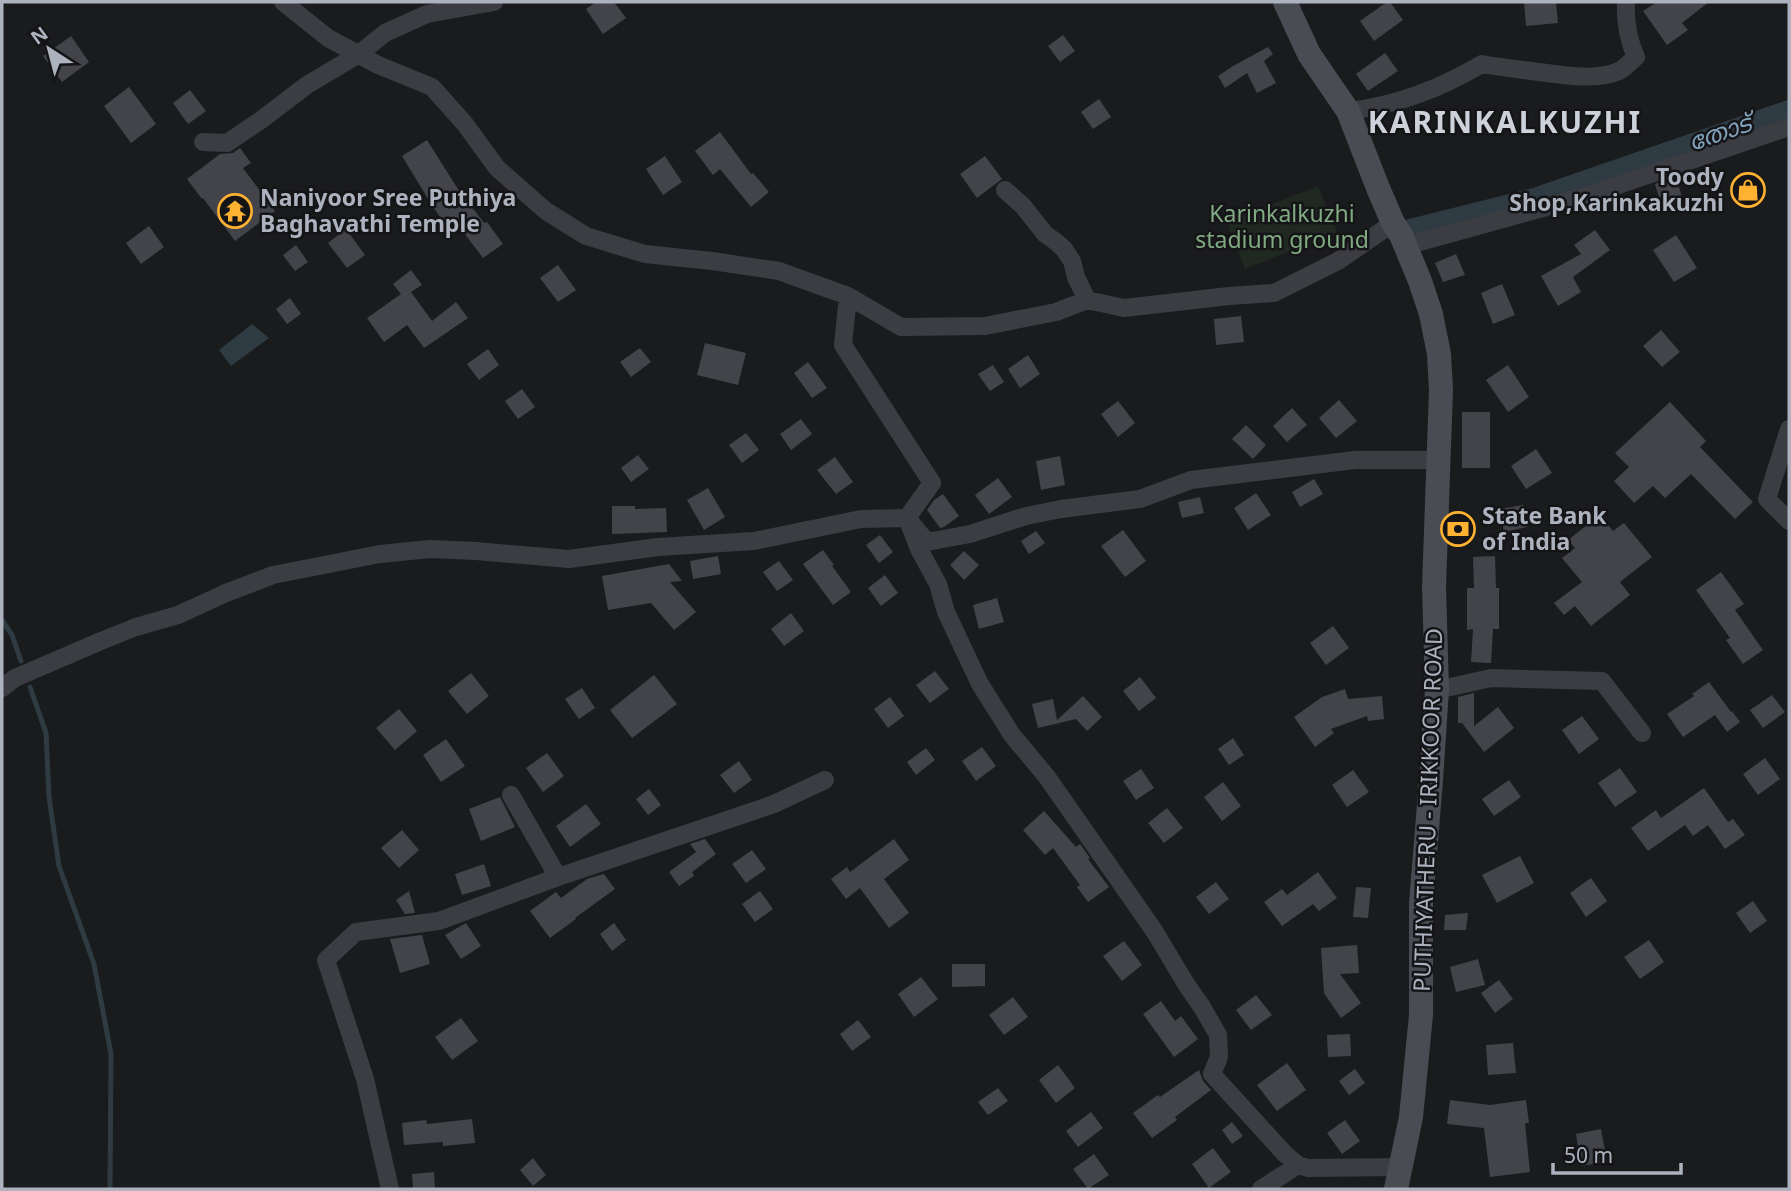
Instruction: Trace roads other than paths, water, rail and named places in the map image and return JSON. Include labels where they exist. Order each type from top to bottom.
[{"type":"main road","name":"PUTHIYATHERU - IRIKKOOR ROAD","points":[[1285,2],[1309,54],[1348,111],[1393,223],[1401,235],[1431,314],[1439,354],[1441,390],[1434,587],[1437,690],[1421,903],[1421,1015],[1411,1117],[1398,1178]]},
{"type":"street","points":[[284,2],[328,38],[378,65],[432,87],[465,124],[497,168],[546,211],[586,236],[645,254],[779,271],[848,296],[901,327],[985,326],[1056,312],[1087,300],[1124,308],[1274,293],[1338,261],[1393,223]]},
{"type":"street","points":[[203,142],[227,143],[307,85],[359,54],[385,33],[427,14],[494,2]]},
{"type":"street","points":[[1348,111],[1376,108],[1405,100],[1455,80],[1482,64],[1563,76],[1605,75],[1622,70],[1636,57],[1625,18],[1626,2]]},
{"type":"street","points":[[1405,246],[1586,196],[1789,127]]},
{"type":"street","points":[[1005,190],[1023,206],[1045,234],[1064,249],[1072,261],[1087,300]]},
{"type":"street","points":[[848,296],[843,345],[932,483],[906,518]]},
{"type":"street","points":[[1789,429],[1766,499],[1789,521]]},
{"type":"street","points":[[906,518],[927,542],[970,534],[1026,516],[1060,509],[1140,499],[1191,481],[1355,460],[1438,460]]},
{"type":"street","points":[[2,688],[15,678],[113,636],[178,615],[272,575],[380,554],[430,549],[569,558],[658,547],[754,541],[861,519],[906,518]]},
{"type":"street","points":[[906,518],[938,584],[946,612],[980,684],[1012,735],[1047,778],[1149,922],[1218,1035],[1219,1057],[1212,1074],[1298,1165],[1398,1178]]},
{"type":"street","points":[[1437,690],[1491,678],[1602,681],[1642,733]]},
{"type":"street","points":[[390,1189],[365,1079],[326,960],[356,932],[439,921],[558,877],[774,804],[825,780]]},
{"type":"street","points":[[512,795],[558,877]]},
{"type":"street","points":[[1261,1189],[1298,1165]]},
{"type":"waterway","name":"തോട്","points":[[1410,228],[1534,197],[1789,109]]},
{"type":"waterway","points":[[2,620],[12,635],[21,661]]},
{"type":"waterway","points":[[30,687],[46,733],[49,797],[59,866],[94,964],[111,1054],[110,1189]]},
{"type":"place","name":"Toody Shop,Karinkakuzhi","points":[[1748,190]]},
{"type":"place","name":"Naniyoor Sree Puthiya Baghavathi Temple","points":[[235,211]]},
{"type":"place","name":"State Bank of India","points":[[1458,529]]},
{"type":"district","name":"KARINKALKUZHI","points":[[1505,123]]},
{"type":"park label","name":"Karinkalkuzhi stadium ground","points":[[1282,227]]}]
